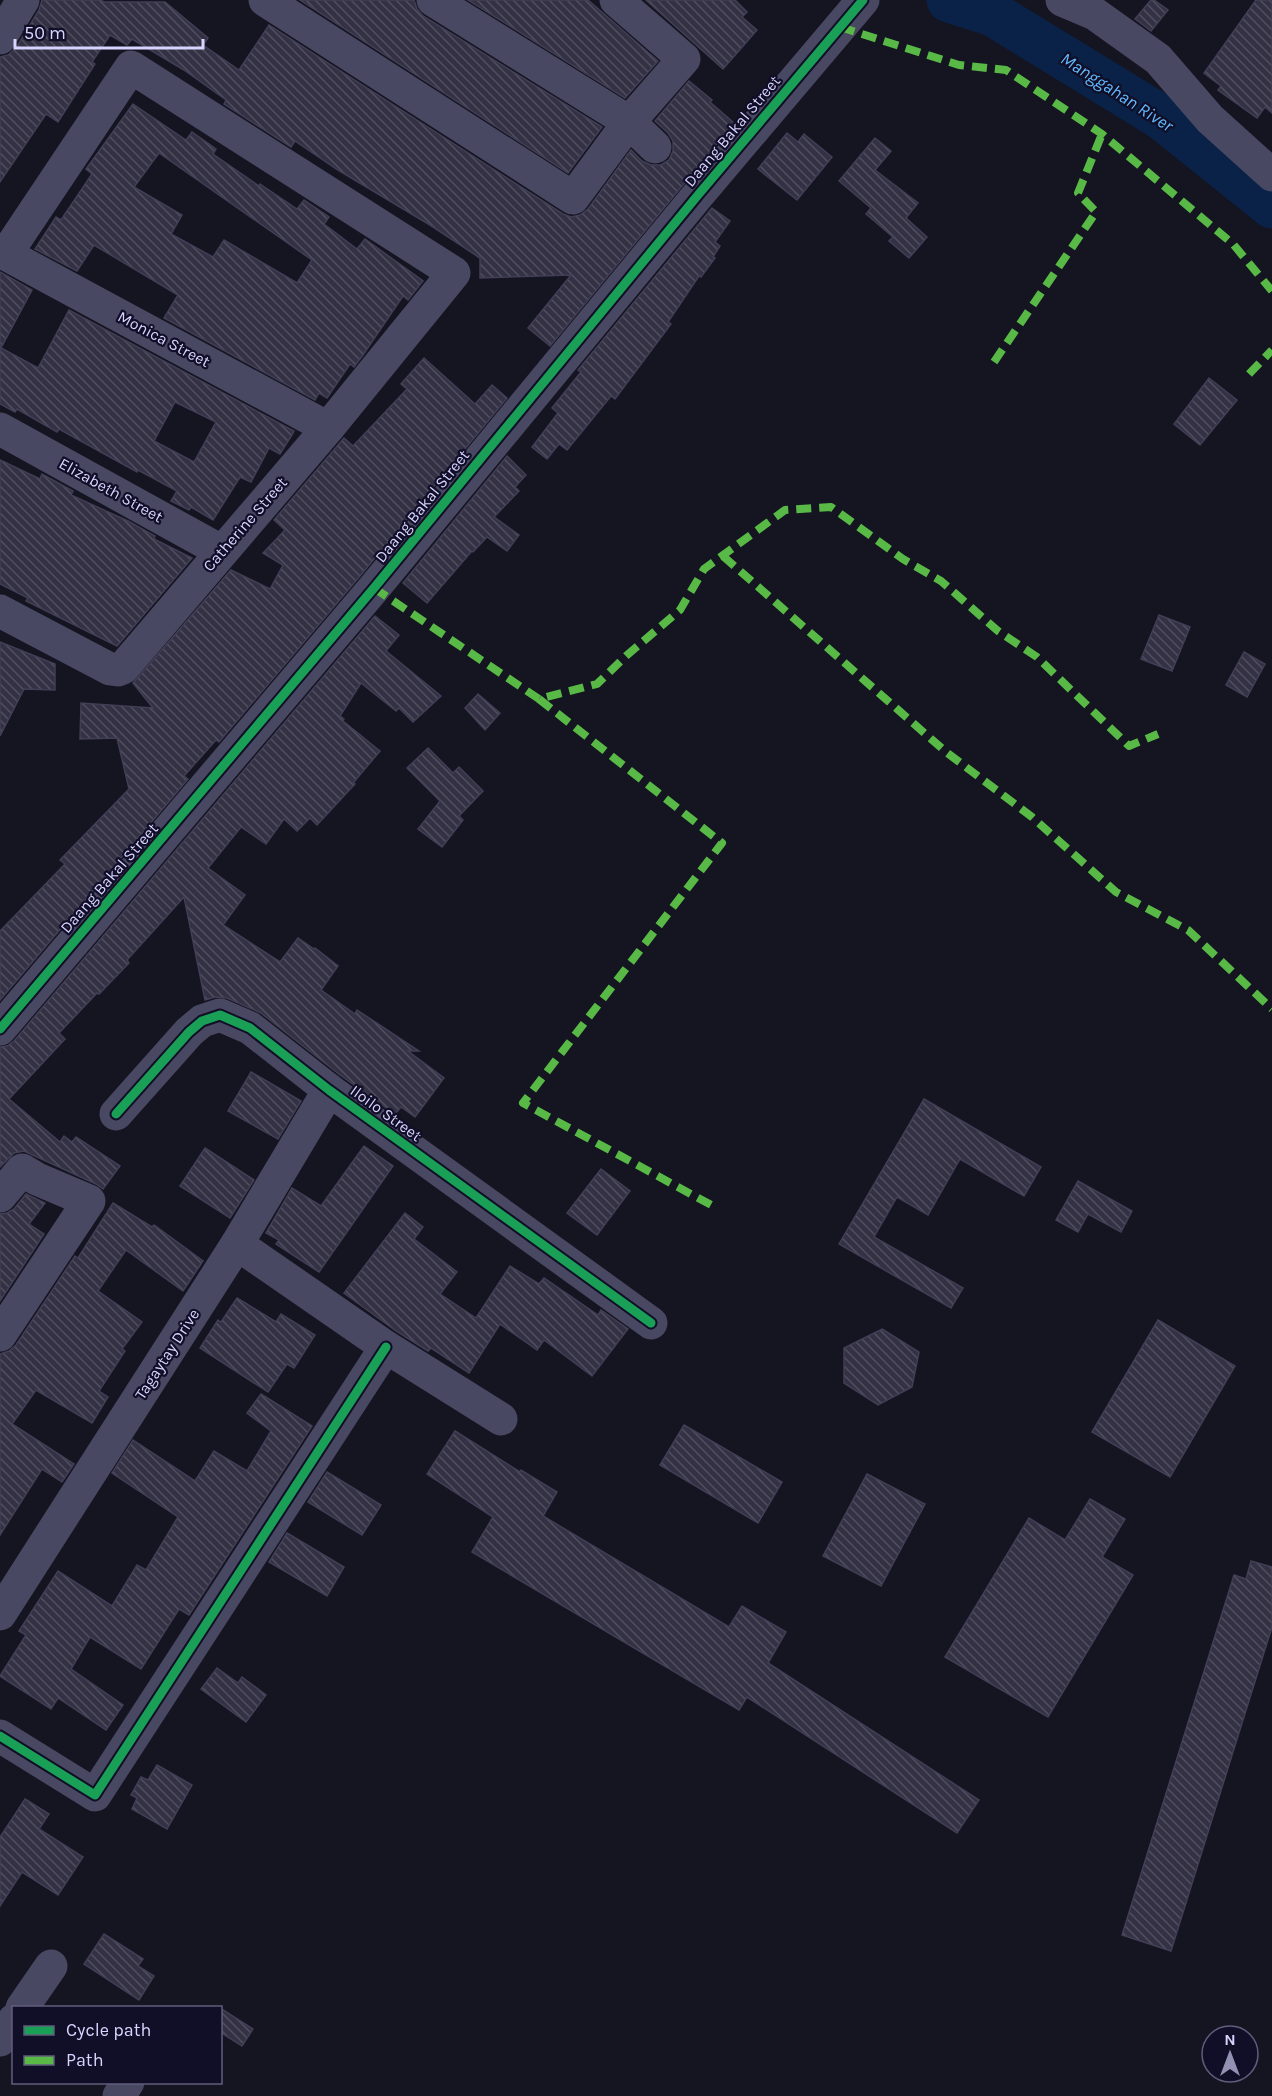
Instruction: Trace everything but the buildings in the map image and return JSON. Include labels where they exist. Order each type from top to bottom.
[{"type":"street","points":[[0,38],[23,0]]},
{"type":"street","points":[[266,0],[573,198],[629,123],[684,59],[616,0]]},
{"type":"street","points":[[433,0],[629,123],[655,147]]},
{"type":"street","name":"Daang Bakal Street","points":[[0,1029],[358,607],[863,0]]},
{"type":"street","points":[[1062,0],[1095,14],[1158,59],[1210,119],[1272,175]]},
{"type":"street","name":"Catherine Street","points":[[0,611],[110,669],[123,668],[328,428],[454,273],[131,67],[3,253]]},
{"type":"street","name":"Monica Street","points":[[3,253],[328,428]]},
{"type":"street","name":"Elizabeth Street","points":[[0,429],[221,552]]},
{"type":"street","name":"Iloilo Street","points":[[116,1114],[189,1032],[202,1021],[220,1015],[250,1028],[329,1090],[651,1323]]},
{"type":"street","name":"Tagaytay Drive","points":[[0,1614],[237,1244],[329,1090]]},
{"type":"street","points":[[0,1196],[22,1170],[37,1179],[89,1201],[0,1335]]},
{"type":"street","points":[[237,1244],[386,1347],[501,1419]]},
{"type":"street","points":[[0,1736],[95,1795],[386,1347]]},
{"type":"street","points":[[23,2006],[51,1966]]},
{"type":"street","points":[[0,2040],[12,2023]]},
{"type":"waterway","name":"Manggahan River","points":[[949,0],[993,14],[1161,117],[1272,206]]},
{"type":"marked path","points":[[840,27],[959,65],[1006,70],[1102,134],[1233,244],[1272,291]]},
{"type":"marked path","points":[[994,362],[1096,212],[1078,193],[1102,134]]},
{"type":"marked path","points":[[1249,374],[1272,350]]},
{"type":"marked path","points":[[374,588],[539,699],[597,684],[680,610],[704,569],[785,510],[831,507],[903,559],[941,581],[998,631],[1037,657],[1129,746],[1158,734]]},
{"type":"marked path","points":[[723,556],[946,752],[1032,817],[1116,892],[1188,930],[1272,1009]]},
{"type":"marked path","points":[[539,699],[722,843],[523,1103],[713,1206]]},
{"type":"cycle path","points":[[0,1029],[374,588],[698,195],[863,0]]},
{"type":"cycle path","points":[[116,1114],[189,1032],[202,1021],[220,1015],[250,1028],[329,1090],[651,1323]]},
{"type":"cycle path","points":[[0,1736],[95,1795],[386,1347]]}]
